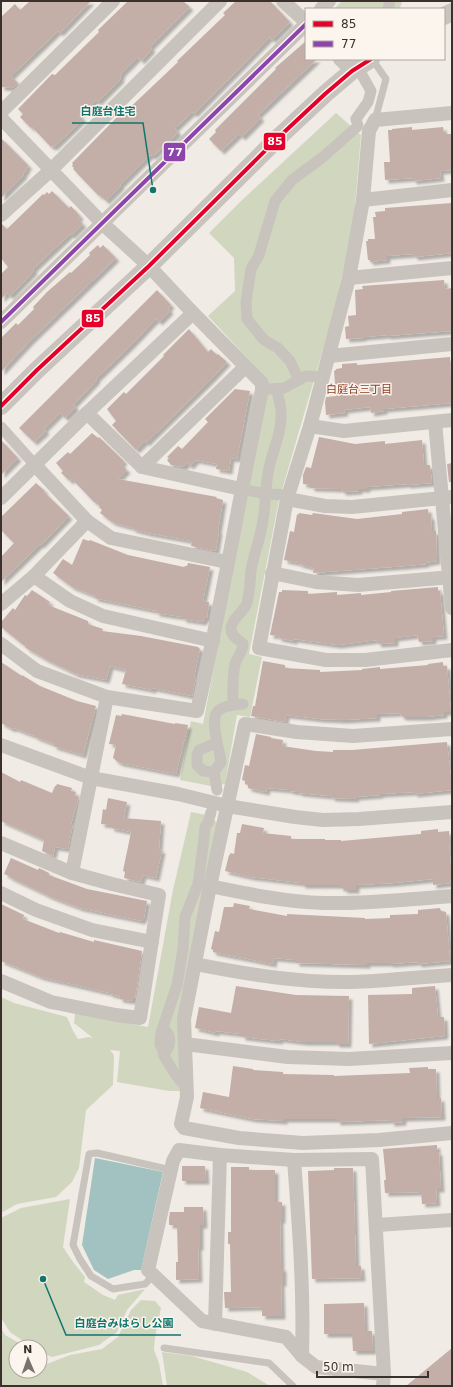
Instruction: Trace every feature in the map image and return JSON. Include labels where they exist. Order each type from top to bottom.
[{"type":"street","points":[[1,112],[113,1]]},
{"type":"street","points":[[1,215],[51,170],[220,1]]},
{"type":"street","points":[[283,1],[305,22]]},
{"type":"street","points":[[1,322],[305,24]]},
{"type":"street","points":[[1,406],[36,370],[150,266],[280,136],[349,63],[366,60]]},
{"type":"street","points":[[349,63],[371,91],[365,124],[363,200],[349,278],[310,426],[287,497],[259,648],[326,660],[365,660],[452,650]]},
{"type":"street","points":[[299,380],[290,361],[278,348],[264,340],[247,319],[246,302],[251,269],[259,255],[275,202],[292,180],[365,124],[452,113]]},
{"type":"street","points":[[1,118],[102,223],[150,266],[193,313],[262,383],[262,390],[241,489],[213,641],[197,711],[107,697],[37,671],[1,644]]},
{"type":"street","points":[[363,200],[452,190]]},
{"type":"street","points":[[349,278],[452,268]]},
{"type":"street","points":[[1,498],[87,413],[193,313]]},
{"type":"street","points":[[329,356],[452,344]]},
{"type":"street","points":[[142,468],[245,367]]},
{"type":"street","points":[[262,390],[284,388],[306,376],[323,377]]},
{"type":"street","points":[[217,790],[214,772],[221,762],[220,753],[216,743],[214,718],[220,708],[238,705],[232,685],[235,662],[241,654],[243,644],[232,634],[231,628],[232,623],[247,603],[251,569],[260,539],[267,494],[268,470],[280,431],[280,405],[276,388]]},
{"type":"street","points":[[87,413],[142,468],[325,506],[352,507],[447,498]]},
{"type":"street","points":[[310,426],[344,431],[452,420]]},
{"type":"street","points":[[435,422],[447,498],[452,608]]},
{"type":"street","points":[[1,427],[34,465],[87,521],[111,538],[227,562]]},
{"type":"street","points":[[1,604],[34,576],[87,521]]},
{"type":"street","points":[[272,573],[316,582],[358,585],[451,578]]},
{"type":"street","points":[[34,576],[70,601],[103,616],[213,641]]},
{"type":"street","points":[[72,872],[107,697]]},
{"type":"street","points":[[452,729],[353,736],[297,732],[245,724],[210,886],[184,1019],[187,1097],[182,1124],[184,1128],[231,1137],[303,1143],[379,1140],[452,1133]]},
{"type":"street","points":[[214,772],[203,771],[197,765],[197,755],[199,750],[216,743]]},
{"type":"street","points":[[1,745],[91,778],[178,794],[227,806],[295,817],[324,820],[359,819],[452,812]]},
{"type":"street","points":[[186,1087],[175,1074],[164,1056],[160,1044],[161,1033],[177,985],[183,949],[185,917],[198,884],[204,844],[204,831],[211,812]]},
{"type":"street","points":[[1,843],[72,872],[112,884],[159,895],[140,1018],[116,1015],[52,1002],[1,981]]},
{"type":"street","points":[[210,886],[268,898],[324,903],[384,902],[452,896]]},
{"type":"street","points":[[1,893],[36,910],[92,930],[152,942]]},
{"type":"street","points":[[195,964],[239,973],[305,980],[351,982],[452,975]]},
{"type":"street","points":[[185,1044],[296,1057],[349,1059],[452,1053]]},
{"type":"street","points":[[179,1150],[220,1155],[294,1160],[372,1159],[384,1380],[316,1367],[302,1356],[286,1337],[202,1321],[148,1270],[173,1161],[179,1150]]},
{"type":"street","points":[[215,1324],[220,1155]]},
{"type":"street","points":[[294,1160],[300,1231],[302,1356]]},
{"type":"street","points":[[376,1225],[452,1220]]},
{"type":"lane","points":[[365,124],[386,79],[372,60]]},
{"type":"lane","points":[[154,1275],[145,1284],[113,1289],[91,1276],[80,1260],[73,1245],[88,1154],[97,1153],[171,1170]]},
{"type":"lane","points":[[164,1348],[269,1363],[293,1386]]},
{"type":"green space","points":[[342,1],[402,1],[400,8],[335,8]]},
{"type":"green space","points":[[336,113],[361,135],[353,231],[332,318],[279,500],[249,654],[262,657],[250,717],[237,715],[225,784],[211,786],[180,780],[191,721],[203,724],[269,381],[208,316],[235,291],[234,258],[209,233],[241,201]]},
{"type":"green space","points":[[191,812],[207,815],[218,823],[180,1091],[169,1091],[117,1082],[120,1051],[110,1050],[114,1055],[113,1085],[86,1110],[79,1168],[72,1182],[56,1197],[17,1204],[1,1213],[1,997],[14,1003],[67,1017],[78,1039],[89,1037],[93,1038],[74,1023],[75,1013],[148,1027],[173,890]]},
{"type":"green space","points":[[70,1199],[63,1247],[85,1277],[84,1282],[103,1295],[115,1300],[118,1295],[145,1289],[127,1310],[117,1332],[99,1345],[52,1357],[48,1355],[48,1339],[20,1339],[10,1332],[1,1318],[1,1218],[21,1208]]},
{"type":"green space","points":[[141,1300],[155,1301],[161,1308],[154,1350],[159,1363],[163,1386],[1,1386],[1,1328],[5,1335],[12,1339],[8,1339],[8,1379],[48,1379],[48,1364],[70,1355],[102,1349],[118,1337],[131,1310]]},
{"type":"green space","points":[[162,1352],[192,1356],[247,1372],[270,1386],[167,1386]]},
{"type":"water","points":[[95,1158],[163,1172],[141,1270],[134,1270],[108,1279],[94,1270],[82,1245]]},
{"type":"building","points":[[30,1],[91,1],[60,33],[58,31],[11,76],[18,83],[13,88],[1,87],[1,17],[15,4],[20,10]]},
{"type":"building","points":[[128,1],[183,1],[190,7],[150,47],[152,49],[141,61],[138,57],[121,74],[121,79],[98,102],[96,100],[79,115],[83,119],[54,147],[51,147],[20,117],[23,114],[18,109],[52,74],[55,75],[99,32],[98,30]]},
{"type":"building","points":[[236,1],[270,1],[290,22],[272,40],[270,37],[194,114],[192,112],[175,128],[178,133],[153,156],[150,155],[106,201],[100,195],[99,196],[73,169],[72,163],[120,114],[121,116],[178,62],[177,61],[225,15],[223,13]]},
{"type":"building","points":[[305,42],[305,60],[316,60],[258,115],[261,118],[242,137],[239,134],[221,151],[209,139],[216,132],[215,130],[276,69],[275,68]]},
{"type":"building","points":[[412,127],[412,130],[443,127],[444,134],[452,134],[452,170],[440,171],[441,178],[413,181],[413,178],[385,180],[384,162],[390,162],[388,130]]},
{"type":"building","points":[[1,138],[29,166],[26,168],[27,169],[23,174],[24,175],[1,198]]},
{"type":"building","points":[[52,191],[69,208],[71,206],[80,216],[78,219],[83,224],[72,235],[70,234],[33,269],[34,271],[10,296],[7,293],[1,299],[1,274],[8,267],[1,258],[1,223],[7,229],[43,194],[44,195],[47,192],[49,194]]},
{"type":"building","points":[[452,203],[452,253],[415,257],[413,254],[387,256],[387,260],[370,262],[370,260],[368,260],[366,241],[368,241],[368,239],[375,239],[373,217],[376,217],[375,212],[385,211],[385,208]]},
{"type":"building","points":[[98,245],[100,248],[103,245],[116,258],[30,341],[1,372],[1,338],[16,323],[18,325],[34,309],[33,307],[47,292],[70,272],[71,273]]},
{"type":"building","points":[[444,280],[445,289],[452,288],[452,331],[346,339],[345,327],[349,326],[348,316],[356,315],[355,290],[363,289],[362,286]]},
{"type":"building","points":[[157,290],[171,305],[168,308],[170,311],[159,322],[156,319],[96,379],[97,380],[73,405],[76,407],[65,418],[60,413],[44,429],[46,431],[34,442],[19,428]]},
{"type":"building","points":[[189,329],[208,352],[211,349],[227,362],[146,443],[145,441],[136,450],[112,425],[116,421],[107,409],[124,392],[126,394]]},
{"type":"building","points":[[450,357],[452,403],[384,409],[384,411],[371,413],[370,407],[344,410],[345,413],[326,415],[326,397],[336,396],[334,371],[342,368],[342,364],[357,363],[357,365]]},
{"type":"building","points":[[235,389],[250,391],[237,459],[231,458],[229,471],[216,469],[217,464],[196,460],[190,466],[187,463],[183,467],[171,465],[167,460],[169,458],[167,457],[178,446],[182,449],[208,422],[205,419]]},
{"type":"building","points":[[92,433],[98,438],[99,437],[124,461],[121,464],[127,470],[118,479],[217,497],[216,498],[223,500],[216,550],[214,551],[191,546],[192,541],[132,529],[133,528],[112,522],[100,513],[102,510],[99,507],[100,506],[93,501],[72,479],[70,481],[61,473],[63,471],[56,463],[68,452],[70,454]]},
{"type":"building","points":[[319,437],[355,444],[385,441],[385,444],[422,440],[424,465],[430,465],[432,483],[367,487],[367,489],[359,489],[359,491],[343,492],[341,489],[311,488],[311,485],[303,484],[303,475],[306,467],[311,468]]},
{"type":"building","points":[[1,440],[18,458],[1,475]]},
{"type":"building","points":[[452,463],[452,482],[449,482],[447,464]]},
{"type":"building","points":[[36,483],[69,516],[41,545],[40,544],[1,582],[1,557],[14,543],[1,530],[1,517]]},
{"type":"building","points":[[428,509],[429,516],[431,516],[432,531],[436,531],[437,561],[425,563],[426,564],[313,573],[314,568],[284,560],[290,531],[294,532],[297,514],[298,515],[299,513],[312,515],[313,513],[357,519],[402,514],[402,512]]},
{"type":"building","points":[[83,539],[90,540],[128,555],[184,567],[187,566],[188,563],[210,567],[203,601],[209,602],[207,618],[205,618],[203,622],[156,613],[157,611],[94,598],[95,596],[72,587],[53,573],[63,559],[72,565]]},
{"type":"building","points":[[438,587],[438,591],[440,591],[444,636],[433,637],[433,641],[419,642],[417,635],[395,638],[395,643],[378,644],[377,640],[338,645],[294,639],[294,641],[278,638],[279,636],[270,635],[279,592],[282,592],[282,590],[308,591],[308,594],[337,592],[337,595],[361,593],[361,595]]},
{"type":"building","points":[[32,590],[50,602],[48,605],[88,621],[88,624],[103,629],[102,631],[141,636],[198,647],[200,649],[194,677],[196,677],[192,696],[153,688],[153,690],[122,684],[126,670],[110,666],[106,680],[76,674],[26,648],[1,627],[1,622],[13,608],[15,610],[25,595],[27,596]]},
{"type":"building","points":[[263,661],[285,665],[285,668],[320,670],[320,672],[362,670],[380,667],[380,669],[428,665],[443,662],[443,666],[447,666],[451,712],[444,712],[444,715],[426,717],[404,717],[401,716],[400,713],[377,714],[377,718],[344,720],[286,715],[285,722],[251,716],[253,706],[255,706]]},
{"type":"building","points":[[1,662],[40,686],[77,701],[96,706],[83,755],[53,746],[54,744],[14,728],[12,729],[1,723]]},
{"type":"building","points":[[122,714],[188,725],[176,774],[121,763],[113,758],[116,745],[109,744],[116,715],[121,716]]},
{"type":"building","points":[[256,734],[283,740],[282,746],[333,752],[333,750],[352,750],[447,742],[451,778],[452,777],[452,790],[414,794],[414,792],[380,794],[355,797],[356,799],[332,798],[331,796],[299,793],[290,790],[267,788],[266,792],[248,788],[245,781],[242,780],[245,765],[249,766]]},
{"type":"building","points":[[1,772],[20,782],[21,780],[52,793],[57,784],[72,788],[71,791],[76,792],[75,795],[79,797],[71,824],[73,824],[68,849],[55,847],[53,856],[42,851],[44,840],[1,821]]},
{"type":"building","points":[[108,798],[127,802],[124,818],[161,821],[159,849],[162,850],[156,878],[143,875],[141,882],[124,878],[125,872],[123,871],[131,832],[111,828],[111,825],[101,824],[103,809],[106,810]]},
{"type":"building","points":[[242,824],[264,828],[263,833],[291,836],[291,839],[325,839],[341,841],[421,834],[421,831],[438,829],[438,832],[449,831],[452,880],[450,880],[451,883],[433,885],[433,879],[356,885],[356,890],[344,890],[344,888],[340,888],[340,885],[302,885],[302,883],[251,877],[225,871],[230,853],[234,854],[237,833],[240,833]]},
{"type":"building","points":[[11,858],[38,870],[39,868],[49,873],[49,875],[87,889],[147,901],[144,918],[142,921],[80,908],[51,897],[4,874]]},
{"type":"building","points":[[234,903],[250,906],[249,909],[287,916],[287,914],[365,919],[390,918],[390,915],[418,914],[418,910],[440,908],[441,911],[446,912],[450,961],[418,964],[418,962],[390,964],[367,963],[367,965],[296,963],[296,960],[274,958],[273,964],[213,952],[211,949],[215,931],[219,932],[224,907],[233,907]]},
{"type":"building","points":[[1,904],[24,915],[23,919],[59,933],[60,932],[94,942],[94,940],[142,951],[135,998],[133,997],[133,1001],[119,999],[120,996],[110,993],[41,977],[1,961]]},
{"type":"building","points":[[236,986],[296,995],[349,996],[348,1044],[336,1044],[336,1042],[304,1042],[280,1039],[279,1041],[242,1037],[242,1034],[216,1031],[216,1033],[195,1028],[199,1007],[231,1013]]},
{"type":"building","points":[[435,986],[438,1017],[444,1017],[444,1036],[369,1044],[368,995],[412,994],[412,988]]},
{"type":"building","points":[[233,1066],[253,1070],[283,1072],[283,1074],[334,1076],[410,1073],[409,1068],[428,1067],[428,1069],[436,1069],[437,1098],[441,1098],[442,1117],[403,1118],[403,1122],[391,1123],[391,1120],[337,1122],[337,1119],[284,1119],[284,1121],[253,1119],[200,1108],[203,1092],[229,1097]]},
{"type":"building","points":[[437,1145],[437,1152],[439,1152],[441,1189],[436,1189],[437,1203],[422,1204],[421,1192],[385,1193],[384,1180],[386,1180],[383,1149]]},
{"type":"building","points":[[182,1166],[205,1166],[206,1181],[182,1181]]},
{"type":"building","points":[[231,1167],[249,1167],[249,1170],[275,1170],[275,1202],[282,1202],[282,1220],[280,1220],[281,1268],[283,1268],[283,1283],[281,1283],[282,1316],[262,1316],[262,1307],[225,1308],[224,1292],[231,1292],[230,1244],[228,1244],[228,1232],[231,1232]]},
{"type":"building","points":[[334,1168],[353,1168],[356,1266],[361,1266],[362,1278],[312,1279],[308,1171],[334,1170]]},
{"type":"building","points":[[184,1207],[203,1207],[204,1225],[200,1225],[200,1247],[198,1247],[199,1279],[176,1280],[176,1262],[178,1262],[177,1225],[169,1225],[169,1218],[170,1212],[184,1212]]},
{"type":"building","points":[[364,1303],[365,1331],[372,1331],[373,1351],[353,1351],[352,1334],[324,1334],[324,1304]]},
{"type":"building","points":[[452,1348],[452,1386],[406,1386]]},
{"type":"transit line","name":"77","points":[[1,322],[305,25]]},
{"type":"transit line","name":"85","points":[[1,406],[37,370],[149,266],[280,136],[352,71],[369,60]]},
{"type":"place","name":"白庭台住宅","points":[[153,190]]},
{"type":"place","name":"白庭台みはらし公園","points":[[43,1279]]},
{"type":"district","name":"白庭台三丁目","points":[[359,389]]}]
